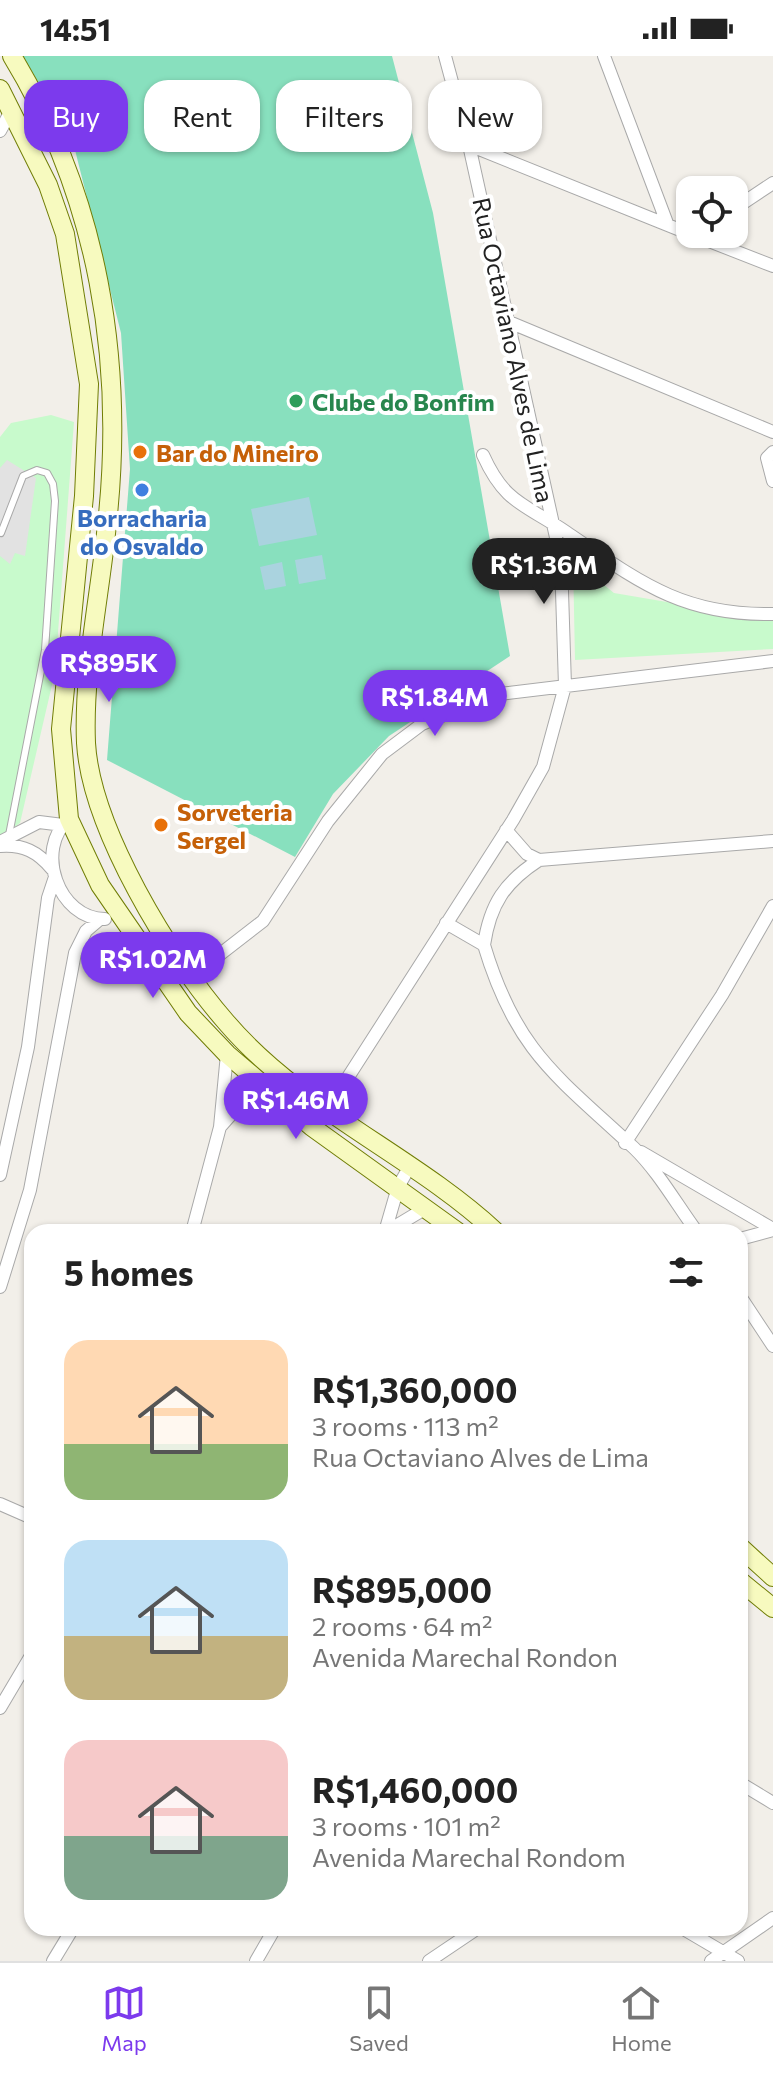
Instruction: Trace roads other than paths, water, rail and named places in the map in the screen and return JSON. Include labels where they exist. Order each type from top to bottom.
[{"type":"main road","points":[[12,56],[60,147],[81,205],[100,279],[107,331],[111,423],[108,520],[91,663],[86,745],[106,824],[165,939],[226,1023],[327,1110],[410,1166],[486,1224]]},
{"type":"main road","points":[[0,89],[48,185],[65,234],[89,384],[84,496],[61,729],[66,822],[100,885],[188,1013],[227,1054],[312,1127],[447,1224]]},
{"type":"main road","points":[[66,822],[84,816],[106,824]]},
{"type":"main road","points":[[119,913],[130,902],[137,887]]},
{"type":"main road","points":[[748,1554],[773,1577]]},
{"type":"main road","points":[[748,1588],[773,1608]]},
{"type":"street","name":"Rua Octaviano Alves de Lima","points":[[445,56],[451,80]]},
{"type":"street","points":[[604,56],[667,223]]},
{"type":"street","points":[[0,131],[11,111]]},
{"type":"street","name":"Rua Octaviano Alves de Lima","points":[[327,1110],[543,767],[565,686],[561,560],[471,152]]},
{"type":"street","points":[[487,152],[676,227]]},
{"type":"street","points":[[748,200],[773,183]]},
{"type":"street","points":[[728,248],[773,266]]},
{"type":"street","points":[[509,322],[773,432]]},
{"type":"street","points":[[773,452],[767,458],[773,481]]},
{"type":"street","points":[[483,455],[505,494],[654,591],[710,610],[773,614]]},
{"type":"street","points":[[192,976],[263,921],[328,821],[382,754],[422,724],[459,706],[492,695],[773,661]]},
{"type":"street","points":[[3,841],[39,822],[66,822]]},
{"type":"street","points":[[0,1175],[28,1047],[43,928],[54,873],[55,840],[66,822]]},
{"type":"street","points":[[506,830],[527,854],[539,860],[773,841]]},
{"type":"street","points":[[3,841],[32,851],[54,873],[73,906],[86,916],[100,919]]},
{"type":"street","points":[[539,860],[508,883],[496,899],[484,945],[507,1009],[527,1043],[552,1073],[629,1145],[691,1224]]},
{"type":"street","points":[[629,1145],[773,906]]},
{"type":"street","points":[[0,1287],[30,1190],[75,953],[86,931],[100,919],[119,913]]},
{"type":"street","points":[[446,923],[484,945]]},
{"type":"street","points":[[194,1224],[220,1127],[227,1054]]},
{"type":"street","points":[[220,1127],[242,1107],[277,1097]]},
{"type":"street","points":[[629,1145],[773,1230]]},
{"type":"street","points":[[388,1224],[398,1187],[410,1166]]},
{"type":"street","points":[[399,1224],[426,1208]]},
{"type":"street","points":[[748,1237],[773,1230]]},
{"type":"street","points":[[748,1308],[773,1346]]},
{"type":"street","points":[[0,1504],[24,1514]]},
{"type":"street","points":[[0,1708],[24,1668]]},
{"type":"street","points":[[748,1788],[773,1803]]},
{"type":"street","points":[[748,1936],[773,1918]]},
{"type":"street","points":[[53,1961],[68,1936]]},
{"type":"street","points":[[256,1961],[270,1936]]},
{"type":"street","points":[[429,1961],[466,1936]]},
{"type":"street","points":[[695,1936],[738,1961]]},
{"type":"street","points":[[711,1961],[747,1936]]},
{"type":"lane","points":[[1,533],[23,476],[37,470],[47,473],[53,484],[55,501],[45,650],[3,841]]},
{"type":"water","points":[[309,497],[317,535],[259,546],[251,509]]},
{"type":"water","points":[[322,555],[326,579],[299,584],[295,560]]},
{"type":"water","points":[[282,562],[286,586],[265,590],[260,567]]},
{"type":"place","name":"Clube do Bonfim","points":[[296,401]]},
{"type":"place","name":"Bar do Mineiro","points":[[140,452]]},
{"type":"place","name":"Borracharia do Osvaldo","points":[[142,490]]},
{"type":"place","name":"Sorveteria Sergel","points":[[161,825]]}]
